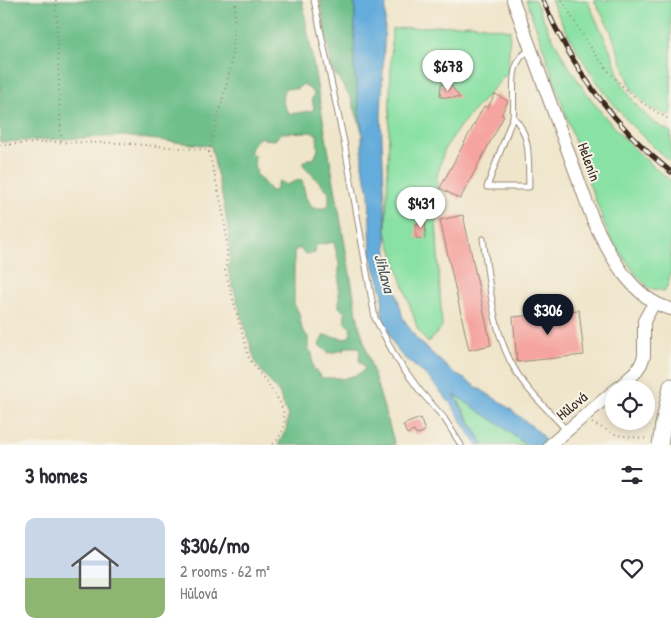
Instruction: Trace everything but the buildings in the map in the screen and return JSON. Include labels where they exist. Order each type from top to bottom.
[{"type":"main road","points":[[658,442],[671,386]]},
{"type":"street","name":"Helenín","points":[[513,0],[593,220],[607,251],[636,288],[654,303],[671,310]]},
{"type":"street","points":[[627,380],[635,373],[644,356],[644,321],[654,303]]},
{"type":"street","name":"Hůlová","points":[[553,442],[605,399]]},
{"type":"lane","points":[[314,0],[345,147],[375,318],[396,358],[420,391],[444,418],[461,445]]},
{"type":"lane","points":[[513,117],[525,131],[528,187],[487,186],[513,117],[513,76],[516,64],[525,52],[530,50]]},
{"type":"lane","points":[[483,240],[498,333],[508,356],[530,391],[568,431]]},
{"type":"path","points":[[56,0],[61,142]]},
{"type":"path","points":[[236,0],[231,66],[207,151],[223,212],[228,260],[225,270],[249,358],[275,392],[285,418],[284,427],[279,439],[272,445]]},
{"type":"path","points":[[562,0],[601,62],[616,81],[641,103],[671,119]]},
{"type":"path","points":[[0,145],[61,142],[120,143],[207,151]]},
{"type":"path","points":[[584,417],[598,427],[617,435],[658,442]]},
{"type":"green space","points":[[0,0],[302,0],[359,325],[395,445],[278,445],[286,430],[288,416],[279,393],[256,364],[228,270],[230,243],[228,226],[211,146],[123,136],[0,142]],"holes":[[[303,84],[313,92],[314,109],[290,114],[283,101],[283,91],[285,88],[297,89]],[[310,132],[317,134],[318,150],[314,159],[308,159],[303,165],[329,192],[329,204],[325,208],[312,208],[306,198],[302,180],[286,185],[280,181],[275,191],[271,191],[256,174],[257,171],[254,167],[255,156],[250,153],[252,145],[262,136],[264,139],[275,140],[281,133]],[[334,242],[339,263],[339,307],[345,313],[345,323],[350,327],[351,334],[346,339],[324,335],[319,345],[329,353],[344,350],[344,347],[359,347],[359,360],[365,368],[358,374],[342,379],[322,378],[313,368],[312,353],[308,349],[308,337],[302,329],[299,313],[294,304],[294,251],[300,248],[304,254],[315,253],[316,245]]]},
{"type":"green space","points":[[320,0],[355,0],[354,68],[362,131],[351,98],[332,69]]},
{"type":"green space","points":[[526,0],[535,0],[560,52],[591,100],[629,143],[671,181],[671,269],[668,285],[664,291],[649,288],[637,276],[610,238],[587,178]]},
{"type":"green space","points":[[551,0],[587,0],[611,52],[621,81],[635,104],[653,122],[671,132],[671,162],[634,128],[602,88],[574,45]]},
{"type":"green space","points":[[594,0],[671,0],[671,114],[667,115],[650,108],[632,90],[610,29]]},
{"type":"green space","points":[[470,24],[510,30],[508,72],[460,126],[445,148],[437,176],[436,220],[442,327],[428,343],[418,330],[386,232],[392,29]]},
{"type":"green space","points":[[455,395],[497,423],[526,445],[484,445]]},
{"type":"water","name":"Jihlava","points":[[355,0],[386,0],[381,116],[387,257],[403,318],[416,338],[450,370],[505,405],[539,432],[548,445],[526,445],[455,395],[484,445],[477,445],[451,404],[427,376],[402,356],[393,343],[382,315],[383,294],[371,257],[369,190],[362,166],[362,131],[354,68]]},
{"type":"railway","points":[[543,0],[567,48],[596,94],[631,135],[671,172]]}]
